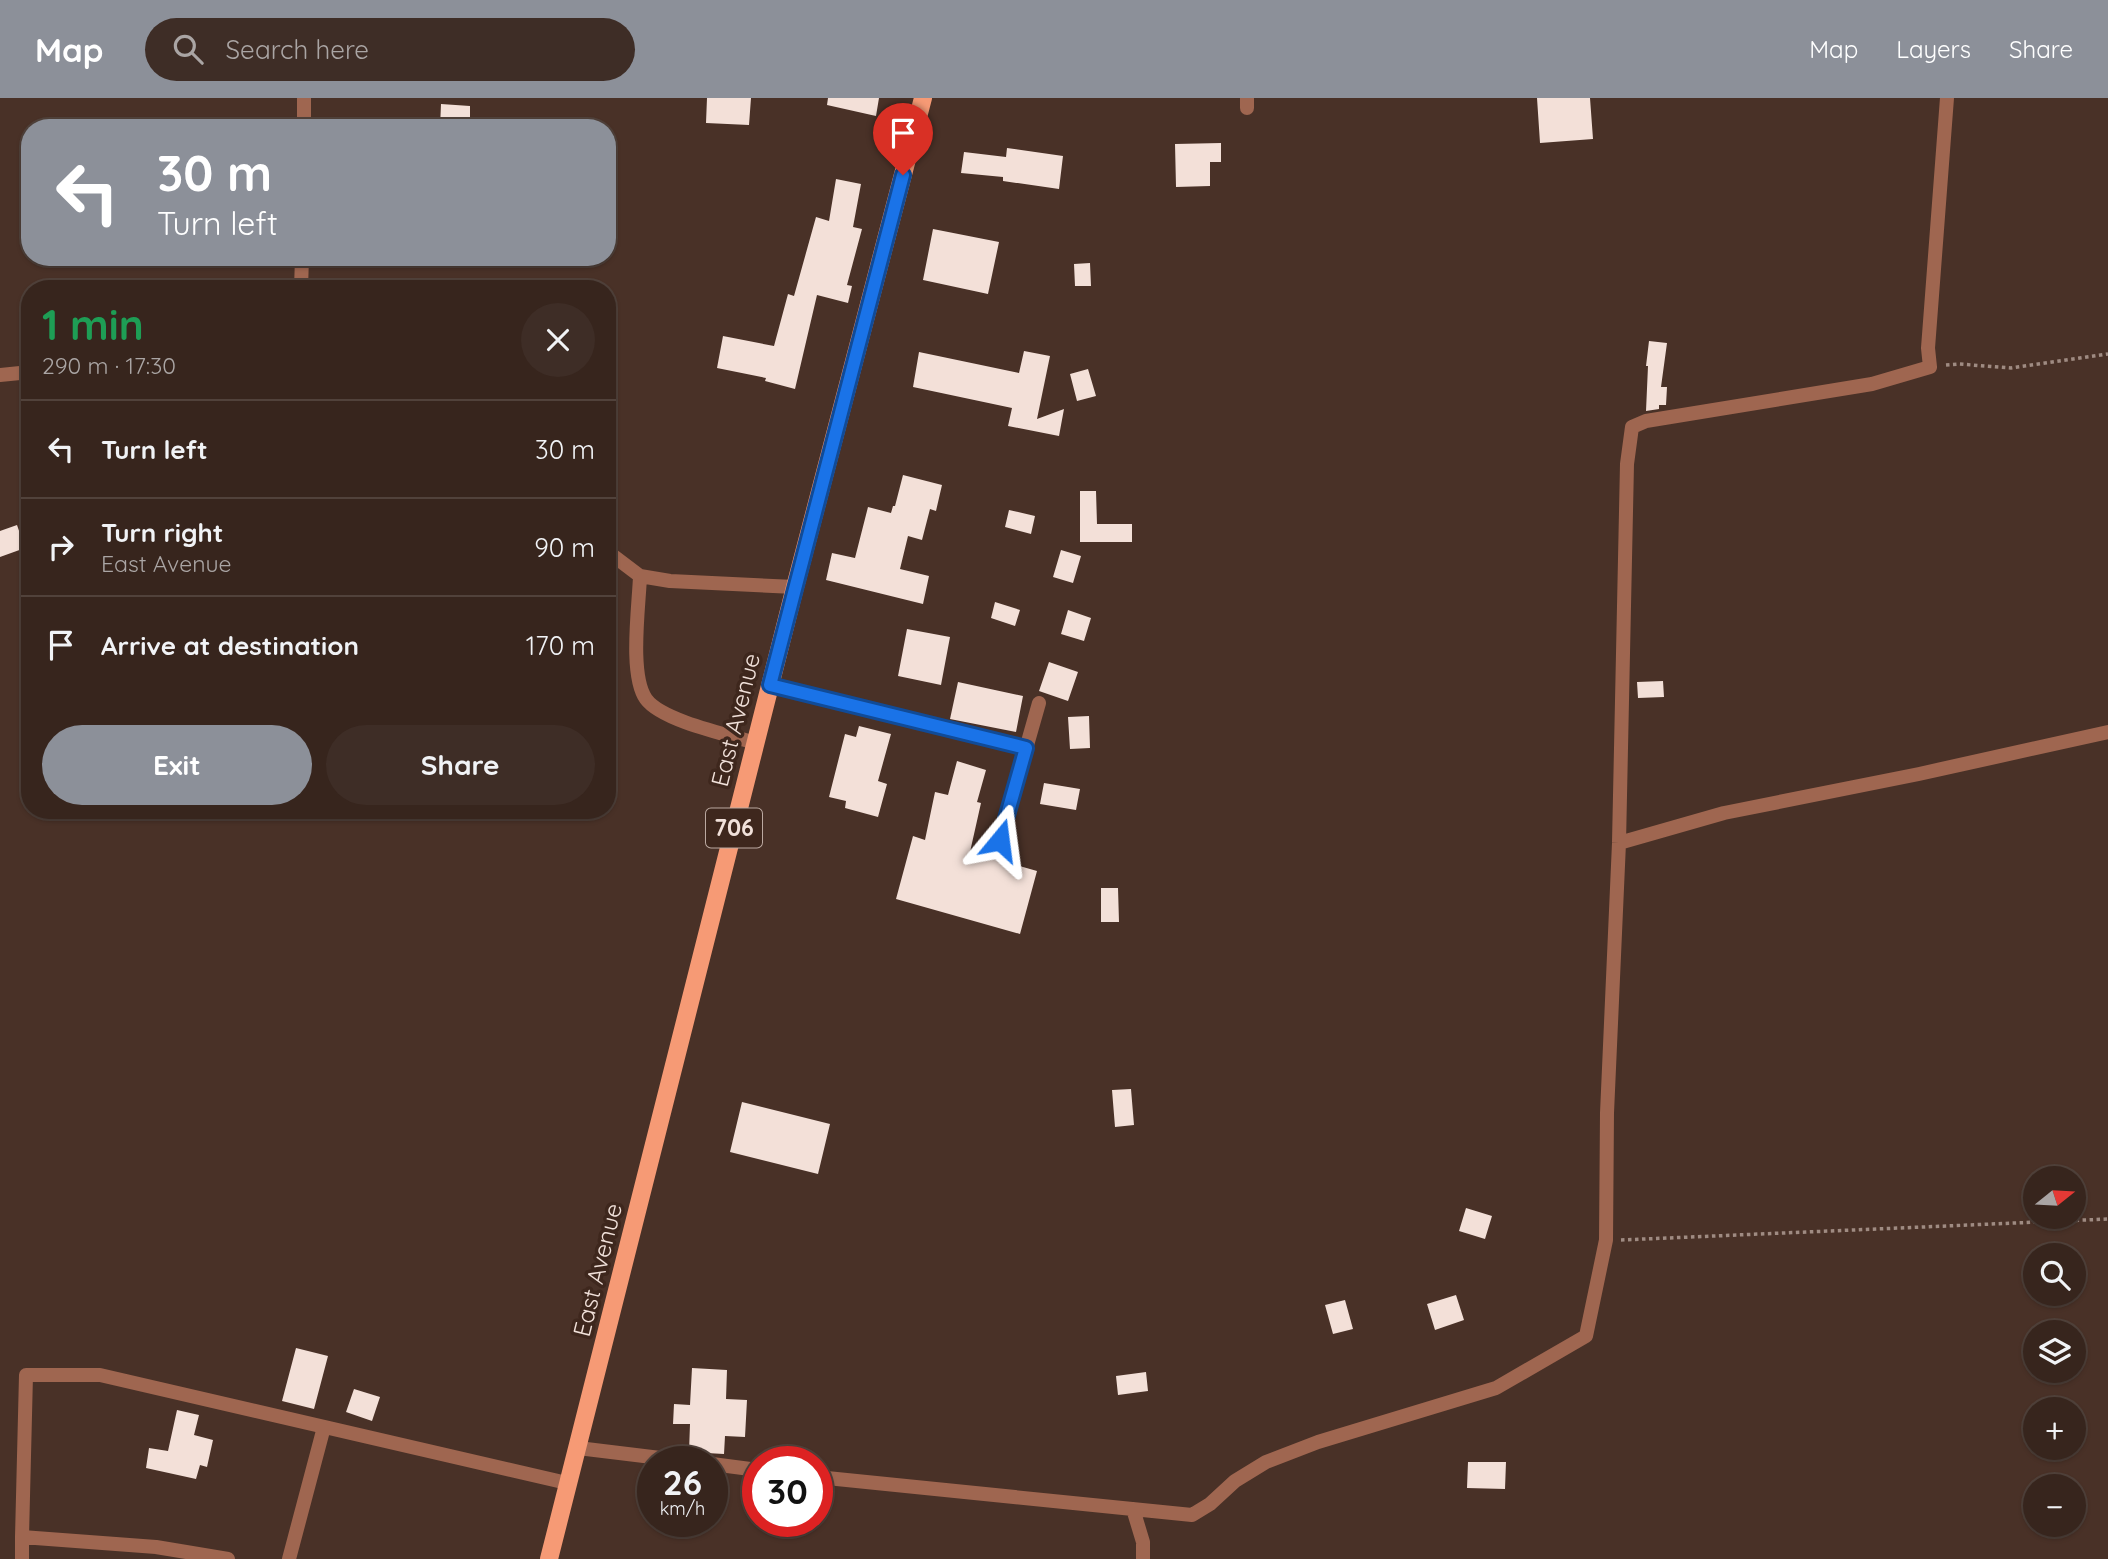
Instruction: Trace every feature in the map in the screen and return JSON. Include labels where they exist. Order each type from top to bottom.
[{"type":"main road","name":"East Avenue","points":[[549,1559],[795,587],[923,98]]},
{"type":"street","points":[[304,98],[304,119]]},
{"type":"street","points":[[833,1479],[1192,1515],[1210,1504],[1235,1481],[1266,1462],[1318,1442],[1496,1388],[1586,1336],[1606,1240],[1607,1113],[1619,843],[1627,464],[1632,427],[1646,421],[1872,384],[1930,367],[1928,348],[1947,98]]},
{"type":"street","points":[[0,375],[21,373]]},
{"type":"street","points":[[616,558],[640,576],[670,581],[795,587]]},
{"type":"street","points":[[640,576],[636,672],[646,700],[675,719],[756,743]]},
{"type":"street","points":[[770,685],[1026,748]]},
{"type":"street","points":[[1000,840],[1038,703]]},
{"type":"street","points":[[1619,843],[1724,813],[2108,732]]},
{"type":"street","points":[[22,1559],[26,1375],[100,1375],[567,1483]]},
{"type":"street","points":[[289,1559],[324,1427]]},
{"type":"street","points":[[578,1448],[637,1455]]},
{"type":"street","points":[[1133,1509],[1143,1542],[1143,1559]]},
{"type":"street","points":[[22,1537],[156,1547],[228,1559]]},
{"type":"path","points":[[1930,367],[1959,364],[2011,368],[2108,354]]},
{"type":"path","points":[[1606,1240],[2108,1219]]},
{"type":"building","points":[[707,98],[751,98],[749,125],[706,123]]},
{"type":"building","points":[[828,98],[879,98],[876,116],[827,105]]},
{"type":"building","points":[[1537,98],[1590,98],[1593,139],[1540,143]]},
{"type":"building","points":[[441,104],[470,106],[470,119],[440,119]]},
{"type":"building","points":[[1221,143],[1221,162],[1210,162],[1210,186],[1176,187],[1175,144]]},
{"type":"building","points":[[1007,148],[1063,156],[1059,189],[1003,181],[1003,177],[961,173],[964,152],[1006,157]]},
{"type":"building","points":[[836,179],[861,184],[853,227],[862,229],[847,285],[852,286],[848,303],[817,295],[795,389],[765,381],[766,378],[717,368],[723,336],[774,346],[788,294],[794,296],[816,217],[829,221]]},
{"type":"building","points":[[933,229],[999,242],[988,294],[923,280]]},
{"type":"building","points":[[1090,263],[1091,286],[1075,286],[1074,264]]},
{"type":"building","points":[[1649,341],[1667,343],[1661,387],[1667,387],[1666,405],[1646,411],[1646,366]]},
{"type":"building","points":[[1024,351],[1050,356],[1037,419],[1064,409],[1059,436],[1008,426],[1012,408],[913,387],[919,352],[1019,373]]},
{"type":"building","points":[[1088,369],[1096,396],[1077,401],[1070,374]]},
{"type":"building","points":[[903,475],[942,485],[936,511],[930,509],[922,540],[908,536],[900,569],[929,576],[923,604],[826,580],[832,553],[855,558],[868,507],[891,513]]},
{"type":"building","points":[[1080,491],[1096,491],[1097,524],[1132,524],[1132,542],[1080,542]]},
{"type":"building","points":[[1009,510],[1035,516],[1031,534],[1005,527]]},
{"type":"building","points":[[17,525],[21,549],[0,557],[0,531]]},
{"type":"building","points":[[1061,550],[1081,556],[1073,583],[1053,577]]},
{"type":"building","points":[[995,602],[1020,610],[1015,626],[991,618]]},
{"type":"building","points":[[1068,610],[1091,618],[1084,641],[1061,634]]},
{"type":"building","points":[[907,629],[950,637],[941,685],[898,676]]},
{"type":"building","points":[[1049,662],[1078,672],[1068,701],[1039,691]]},
{"type":"building","points":[[1663,681],[1664,697],[1638,698],[1637,682]]},
{"type":"building","points":[[958,682],[1023,696],[1016,732],[950,719]]},
{"type":"building","points":[[1089,716],[1090,748],[1070,749],[1068,717]]},
{"type":"building","points":[[859,726],[891,734],[878,781],[887,784],[878,817],[845,808],[846,801],[829,797],[845,734],[856,737]]},
{"type":"building","points":[[957,761],[986,770],[977,802],[981,803],[970,852],[1037,871],[1020,934],[896,899],[913,836],[925,840],[935,792],[948,795]]},
{"type":"building","points":[[1044,783],[1080,789],[1076,810],[1040,804]]},
{"type":"building","points":[[1101,888],[1118,888],[1119,922],[1101,922]]},
{"type":"building","points":[[1131,1089],[1134,1125],[1115,1127],[1112,1090]]},
{"type":"building","points":[[742,1102],[830,1124],[818,1174],[730,1152]]},
{"type":"building","points":[[1466,1208],[1492,1216],[1485,1239],[1459,1231]]},
{"type":"building","points":[[1456,1295],[1464,1320],[1435,1330],[1427,1304]]},
{"type":"building","points":[[1345,1300],[1353,1329],[1333,1334],[1325,1305]]},
{"type":"building","points":[[296,1348],[328,1356],[314,1409],[282,1401]]},
{"type":"building","points":[[692,1368],[727,1370],[726,1399],[747,1400],[745,1437],[725,1436],[724,1446],[689,1446],[690,1424],[673,1424],[674,1404],[690,1405]]},
{"type":"building","points":[[1146,1372],[1148,1391],[1118,1395],[1116,1376]]},
{"type":"building","points":[[354,1389],[380,1397],[372,1421],[346,1412]]},
{"type":"building","points":[[177,1410],[199,1415],[194,1435],[213,1440],[207,1467],[200,1465],[196,1479],[146,1468],[149,1448],[168,1451]]},
{"type":"building","points":[[1468,1462],[1506,1462],[1505,1489],[1467,1488]]},
{"type":"route","points":[[903,175],[770,685],[1026,748],[1000,840]]}]
